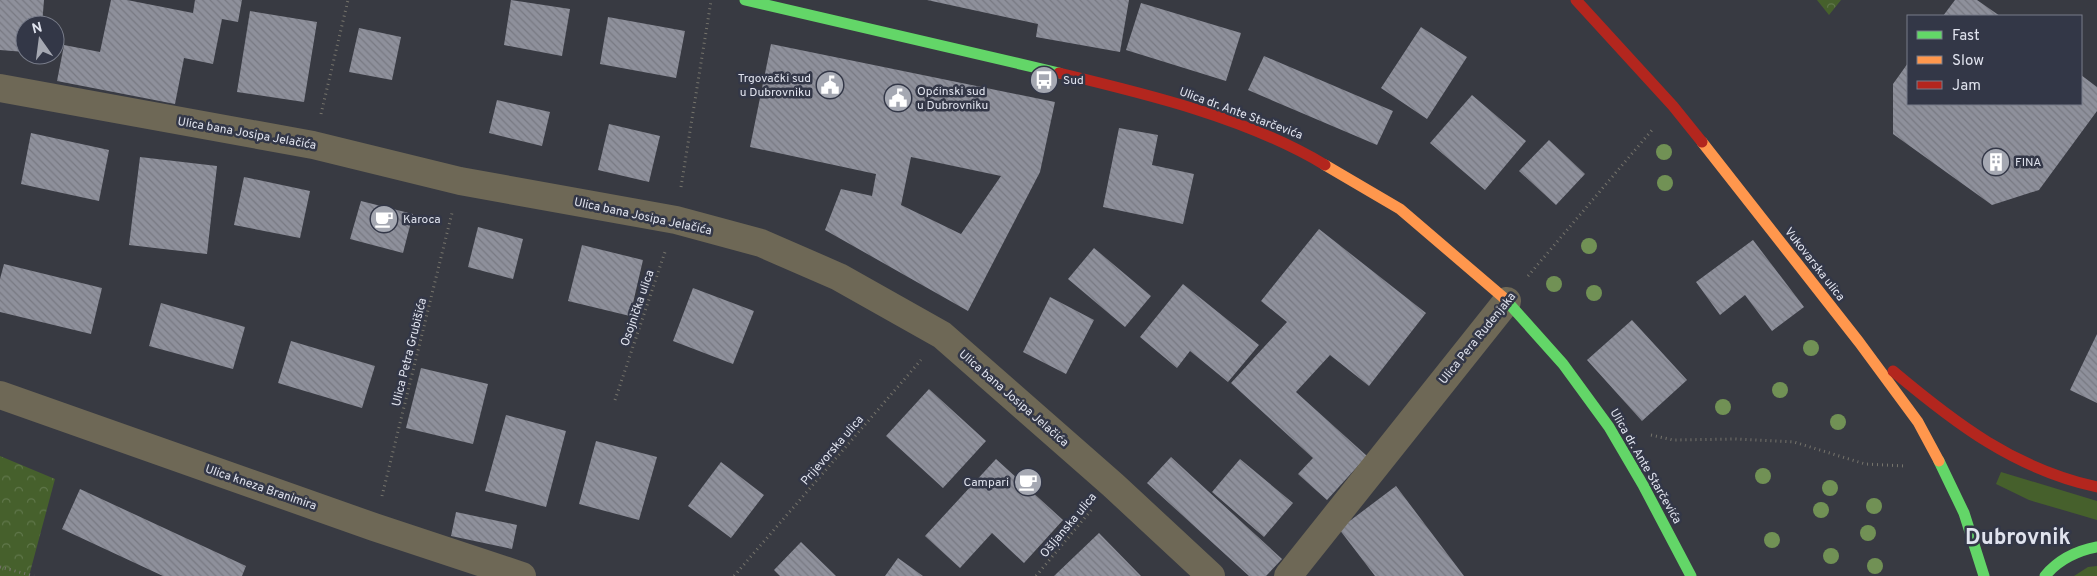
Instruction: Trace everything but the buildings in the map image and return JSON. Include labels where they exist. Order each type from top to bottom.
[{"type":"main road","name":"Ulica dr. Ante Starčevića","points":[[745,0],[1136,91],[1220,118],[1299,149],[1400,209],[1507,301],[1563,364],[1609,426],[1643,485],[1691,576]]},
{"type":"main road","name":"Vukovarska ulica","points":[[1576,0],[1673,106],[1859,342],[1918,422],[1944,467],[1964,512],[1984,576]]},
{"type":"main road","points":[[1859,342],[1946,416],[1996,447],[2040,470],[2097,487]]},
{"type":"main road","points":[[2045,576],[2064,557],[2084,548],[2097,547]]},
{"type":"street","name":"Ulica bana Josipa Jelačića","points":[[0,88],[313,145],[460,181],[676,220],[761,243],[839,277],[942,334],[1113,485],[1211,576]]},
{"type":"street","name":"Ulica Pera Rudenjaka","points":[[1288,576],[1507,301]]},
{"type":"street","name":"Ulica kneza Branimira","points":[[0,395],[522,576]]},
{"type":"path","points":[[313,145],[348,0]]},
{"type":"path","name":"Osojnička ulica","points":[[615,400],[676,220],[712,0]]},
{"type":"path","name":"Ulica Pera Rudenjaka","points":[[1507,301],[1673,106]]},
{"type":"path","name":"Ulica Petra Grubišića","points":[[374,526],[460,181]]},
{"type":"path","name":"Prijevorska ulica","points":[[734,576],[942,334]]},
{"type":"path","points":[[1609,426],[1673,440],[1735,439],[1794,442],[1865,464],[1944,467]]},
{"type":"path","name":"Ošljanska ulica","points":[[1036,576],[1113,485]]},
{"type":"path","points":[[0,567],[34,576]]},
{"type":"green space","points":[[1817,0],[1841,0],[1829,15]]},
{"type":"green space","points":[[0,456],[55,479],[29,576],[0,576]]},
{"type":"green space","points":[[2001,472],[2097,501],[2097,520],[2029,500],[1996,484]]},
{"type":"green space","points":[[2097,566],[2097,576],[2074,576],[2088,567]]},
{"type":"traffic: fast","points":[[745,0],[1059,73]]},
{"type":"traffic: fast","points":[[1504,298],[1563,364],[1609,427],[1643,485],[1691,576]]},
{"type":"traffic: fast","points":[[1939,461],[1964,513],[1984,576]]},
{"type":"traffic: fast","points":[[2045,576],[2068,557],[2097,547]]},
{"type":"traffic: slow","points":[[1702,142],[1859,342],[1918,422],[1939,461]]},
{"type":"traffic: slow","points":[[1325,165],[1400,209],[1504,298]]},
{"type":"traffic: jam","points":[[1576,0],[1673,106],[1702,142]]},
{"type":"traffic: jam","points":[[1059,73],[1196,109],[1263,134],[1295,148],[1325,165]]},
{"type":"traffic: jam","points":[[1893,371],[1940,409],[1988,442],[2039,469],[2097,487]]},
{"type":"place","name":"Sud","points":[[1044,80]]},
{"type":"place","name":"Trgovački sud u Dubrovniku","points":[[830,85]]},
{"type":"place","name":"Općinski sud u Dubrovniku","points":[[898,98]]},
{"type":"place","name":"FINA","points":[[1996,162]]},
{"type":"place","name":"Karoca","points":[[384,219]]},
{"type":"place","name":"Campari","points":[[1028,482]]},
{"type":"district","name":"Dubrovnik","points":[[2018,536]]}]
